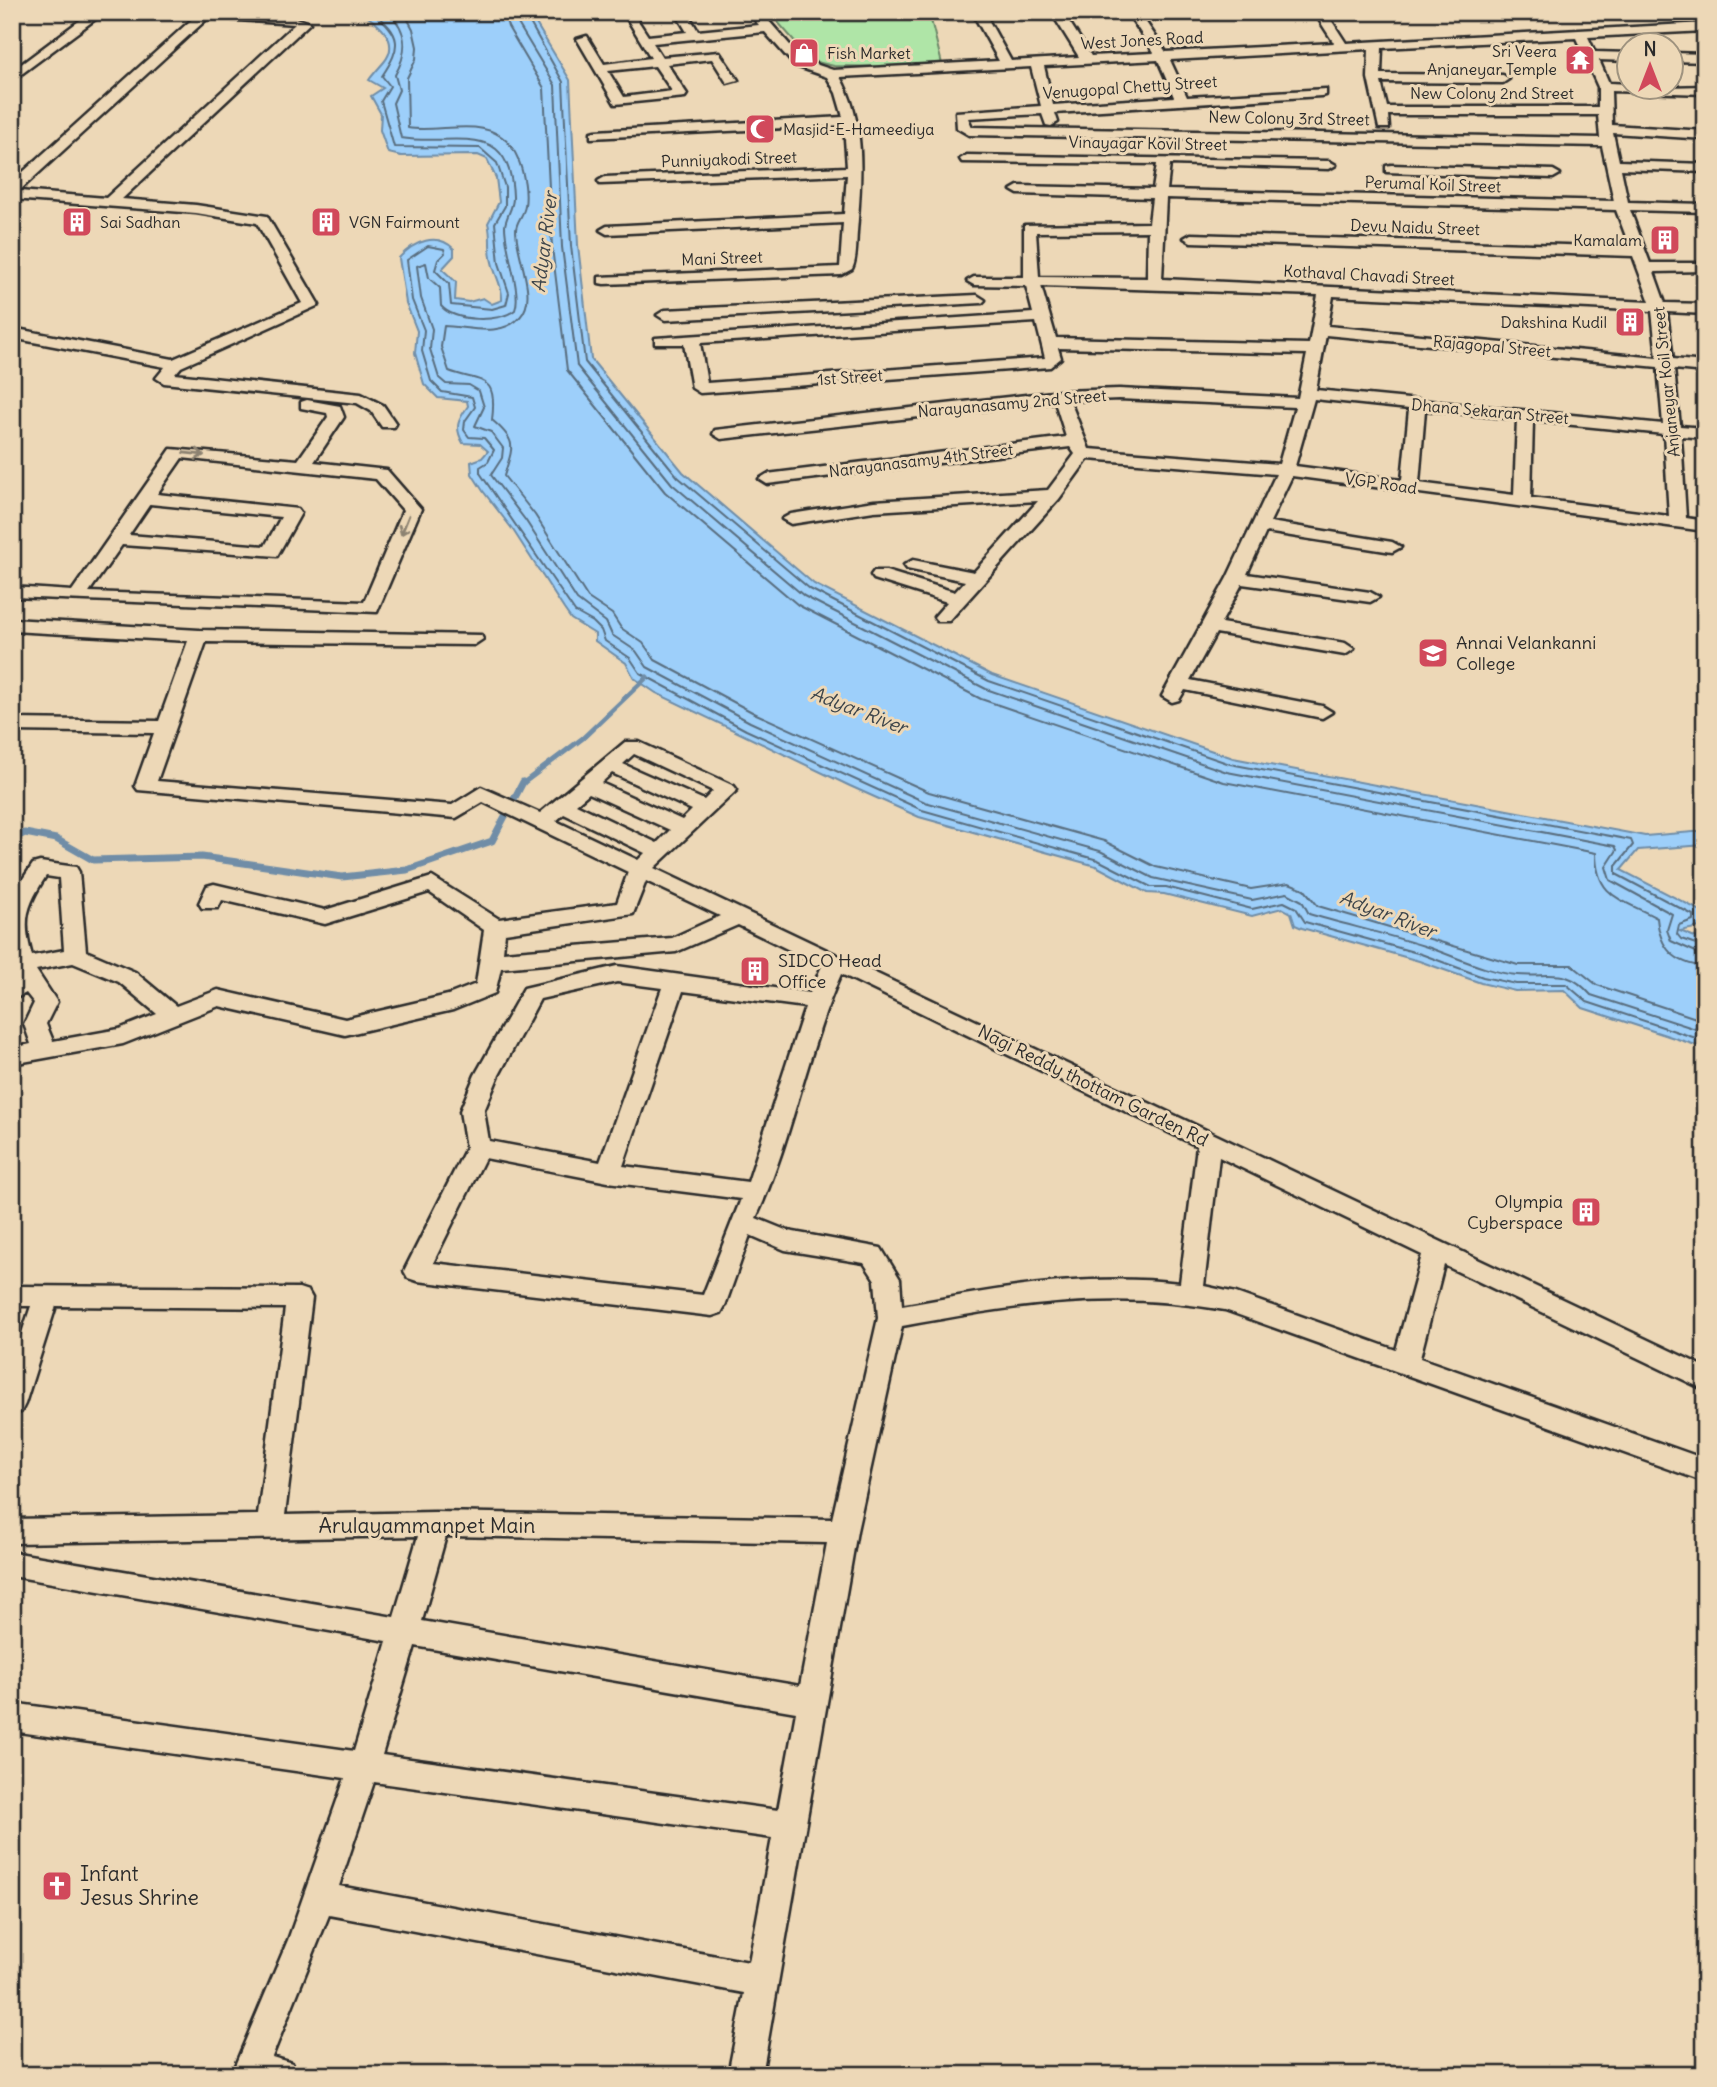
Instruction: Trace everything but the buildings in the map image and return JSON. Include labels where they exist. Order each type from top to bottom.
[{"type":"street","points":[[12,78],[99,12]]},
{"type":"street","points":[[583,39],[621,102],[680,94],[628,14],[635,12]]},
{"type":"street","points":[[681,12],[694,34]]},
{"type":"street","points":[[754,12],[765,28],[799,63],[832,74],[841,87],[854,171],[845,272],[860,328]]},
{"type":"street","points":[[978,12],[1007,65]]},
{"type":"street","points":[[1057,12],[1088,61]]},
{"type":"street","points":[[1133,12],[1162,56],[1182,101]]},
{"type":"street","points":[[1320,12],[1343,47]]},
{"type":"street","points":[[12,193],[198,13],[284,18],[304,23],[108,204]]},
{"type":"street","points":[[1633,15],[1646,29]]},
{"type":"street","name":"West Jones Road","points":[[832,74],[1705,27]]},
{"type":"street","points":[[645,40],[765,28]]},
{"type":"street","points":[[1580,32],[1604,88],[1705,90]]},
{"type":"street","points":[[1376,45],[1374,78],[1387,138],[1395,201]]},
{"type":"street","points":[[600,68],[657,61],[711,49],[732,80]]},
{"type":"street","points":[[1591,56],[1616,57]]},
{"type":"street","points":[[1686,57],[1705,58]]},
{"type":"street","points":[[1037,64],[1054,132]]},
{"type":"street","points":[[1374,78],[1503,79]]},
{"type":"street","name":"Anjaneyar Koil Street","points":[[1604,88],[1606,135],[1622,207],[1659,306],[1672,428],[1678,522]]},
{"type":"street","name":"Venugopal Chetty Street","points":[[969,131],[964,128],[961,115],[966,113],[1321,92]]},
{"type":"street","name":"New Colony 2nd Street","points":[[1382,111],[1603,111]]},
{"type":"street","points":[[596,135],[848,121]]},
{"type":"street","name":"New Colony 3rd Street","points":[[969,131],[1387,138],[1705,135]]},
{"type":"street","name":"Vinayagar Kovil Street","points":[[967,159],[1164,160],[1272,180],[1329,165]]},
{"type":"street","points":[[1154,283],[1164,160]]},
{"type":"street","points":[[1614,165],[1705,168]]},
{"type":"street","points":[[1391,169],[1553,174]]},
{"type":"street","name":"Punniyakodi Street","points":[[605,181],[854,171]]},
{"type":"street","name":"Perumal Koil Street","points":[[1018,190],[1160,195],[1272,180],[1395,201],[1705,208]]},
{"type":"street","points":[[12,193],[108,204],[196,209],[262,219],[311,305],[175,364],[164,378],[361,399],[377,408],[388,424]]},
{"type":"street","points":[[607,230],[850,218]]},
{"type":"street","points":[[1157,227],[1030,227],[1031,280],[1049,343],[1314,349]]},
{"type":"street","name":"Devu Naidu Street","points":[[1191,238],[1638,252]]},
{"type":"street","points":[[1645,268],[1705,267]]},
{"type":"street","name":"Mani Street","points":[[604,280],[845,272]]},
{"type":"street","name":"Kothaval Chavadi Street","points":[[974,281],[1154,283],[1705,309]]},
{"type":"street","points":[[1322,712],[1176,690],[1236,578],[1286,470],[1306,399],[1327,290]]},
{"type":"street","points":[[665,315],[978,300]]},
{"type":"street","points":[[660,341],[1041,317]]},
{"type":"street","name":"Rajagopal Street","points":[[1319,330],[1705,367]]},
{"type":"street","points":[[12,333],[175,364]]},
{"type":"street","name":"1st Street","points":[[691,339],[701,393],[1050,362],[1053,358],[1049,343]]},
{"type":"street","points":[[210,393],[334,409],[336,417],[303,466]]},
{"type":"street","name":"Narayanasamy 2nd Street","points":[[722,434],[1061,396],[1119,394],[1306,399]]},
{"type":"street","points":[[943,617],[980,579],[1076,467],[1079,447],[1061,396]]},
{"type":"street","name":"Dhana Sekaran Street","points":[[1306,399],[1417,405],[1672,428]]},
{"type":"street","points":[[1410,486],[1417,405]]},
{"type":"street","points":[[1522,504],[1525,415]]},
{"type":"street","points":[[1672,428],[1705,433]]},
{"type":"street","name":"VGP Road","points":[[1079,447],[1286,470],[1522,504],[1678,522]]},
{"type":"street","name":"Narayanasamy 4th Street","points":[[767,479],[1079,447]]},
{"type":"street","points":[[12,592],[78,595],[372,608],[412,509],[381,474],[177,453],[78,595]]},
{"type":"street","points":[[791,519],[874,506],[1053,495]]},
{"type":"street","points":[[117,539],[271,552],[292,513],[145,498]]},
{"type":"street","points":[[1678,522],[1705,526]]},
{"type":"street","points":[[1260,526],[1392,547]]},
{"type":"street","points":[[913,565],[980,579]]},
{"type":"street","points":[[880,575],[961,600]]},
{"type":"street","points":[[1236,578],[1370,597]]},
{"type":"street","points":[[12,625],[199,636],[474,639]]},
{"type":"street","points":[[1208,626],[1345,649]]},
{"type":"street","points":[[12,725],[166,727],[199,636]]},
{"type":"street","name":"Nagi Reddy thottam Garden Rd","points":[[166,727],[145,786],[456,812],[481,793],[1705,1379]]},
{"type":"street","points":[[210,903],[214,891],[325,917],[432,884],[495,927],[625,909],[640,869],[727,790],[632,746],[542,822]]},
{"type":"street","points":[[610,765],[706,809]]},
{"type":"street","points":[[587,784],[684,829]]},
{"type":"street","points":[[562,806],[659,852]]},
{"type":"street","points":[[45,1051],[35,1024],[46,1002],[21,979],[15,934],[17,904],[40,869],[69,872],[75,955]]},
{"type":"street","points":[[490,961],[676,945],[738,916]]},
{"type":"street","points":[[12,1056],[123,1036],[218,998],[345,1027],[453,1002],[487,988],[495,927]]},
{"type":"street","points":[[21,979],[75,955],[127,977],[174,1016]]},
{"type":"street","points":[[816,1001],[617,974],[533,993],[487,1076],[472,1111],[478,1148],[417,1270],[712,1306],[742,1223],[758,1192],[816,1001],[835,962]]},
{"type":"street","points":[[608,1173],[675,981]]},
{"type":"street","points":[[1191,1293],[1209,1141]]},
{"type":"street","points":[[478,1148],[608,1173],[758,1192]]},
{"type":"street","points":[[742,1223],[785,1240],[872,1255],[887,1279],[891,1318],[843,1531],[745,2075]]},
{"type":"street","points":[[1405,1364],[1436,1250]]},
{"type":"street","points":[[891,1318],[1002,1297],[1053,1292],[1191,1293],[1227,1300],[1705,1471]]},
{"type":"street","points":[[12,1296],[299,1298],[270,1527]]},
{"type":"street","points":[[12,1404],[47,1296]]},
{"type":"street","points":[[259,2073],[364,1768],[435,1524]]},
{"type":"street","name":"Arulayammanpet Main","points":[[12,1531],[435,1524],[843,1531]]},
{"type":"street","points":[[12,1564],[812,1701]]},
{"type":"street","points":[[12,1717],[790,1826]]},
{"type":"street","points":[[320,1898],[761,1980]]},
{"type":"green space","points":[[769,12],[929,12],[943,68],[834,66],[812,61]]},
{"type":"water","name":"Adyar River","points":[[361,12],[529,12],[570,80],[578,245],[591,359],[683,472],[814,584],[992,675],[1233,758],[1645,836],[1705,831],[1705,845],[1638,850],[1621,870],[1705,913],[1705,926],[1680,931],[1705,941],[1705,1048],[1583,1008],[1564,990],[1515,991],[1481,983],[1419,961],[1302,928],[1295,925],[1291,913],[1282,908],[1252,916],[1164,894],[1147,893],[1096,866],[919,817],[656,693],[634,678],[626,663],[595,641],[595,634],[571,619],[513,530],[472,474],[471,462],[482,458],[488,451],[480,444],[463,443],[460,437],[458,424],[468,406],[467,401],[438,398],[424,384],[415,353],[417,331],[406,303],[399,258],[419,243],[440,241],[454,249],[454,256],[442,269],[456,282],[455,300],[469,302],[483,298],[492,304],[502,300],[491,257],[488,223],[499,202],[496,178],[487,159],[478,155],[401,156],[388,153],[380,130],[381,114],[371,96],[383,88],[369,80],[389,54],[389,39],[374,21]]},
{"type":"waterway","points":[[522,784],[583,738],[647,677]]},
{"type":"waterway","points":[[12,839],[25,833],[56,839],[93,860],[202,857],[342,877],[407,870],[492,841],[523,782]]},
{"type":"place","name":"Fish Market","points":[[804,53]]},
{"type":"place","name":"Sri Veera Anjaneyar Temple","points":[[1580,60]]},
{"type":"place","name":"Masjid-E-Hameediya","points":[[760,129]]},
{"type":"place","name":"Sai Sadhan","points":[[77,222]]},
{"type":"place","name":"VGN Fairmount","points":[[326,222]]},
{"type":"place","name":"Kamalam","points":[[1665,240]]},
{"type":"place","name":"Dakshina Kudil","points":[[1630,322]]},
{"type":"place","name":"Annai Velankanni College","points":[[1433,653]]},
{"type":"place","name":"SIDCO Head Office","points":[[755,971]]},
{"type":"place","name":"Olympia Cyberspace","points":[[1586,1212]]},
{"type":"place","name":"Infant Jesus Shrine","points":[[57,1886]]}]
